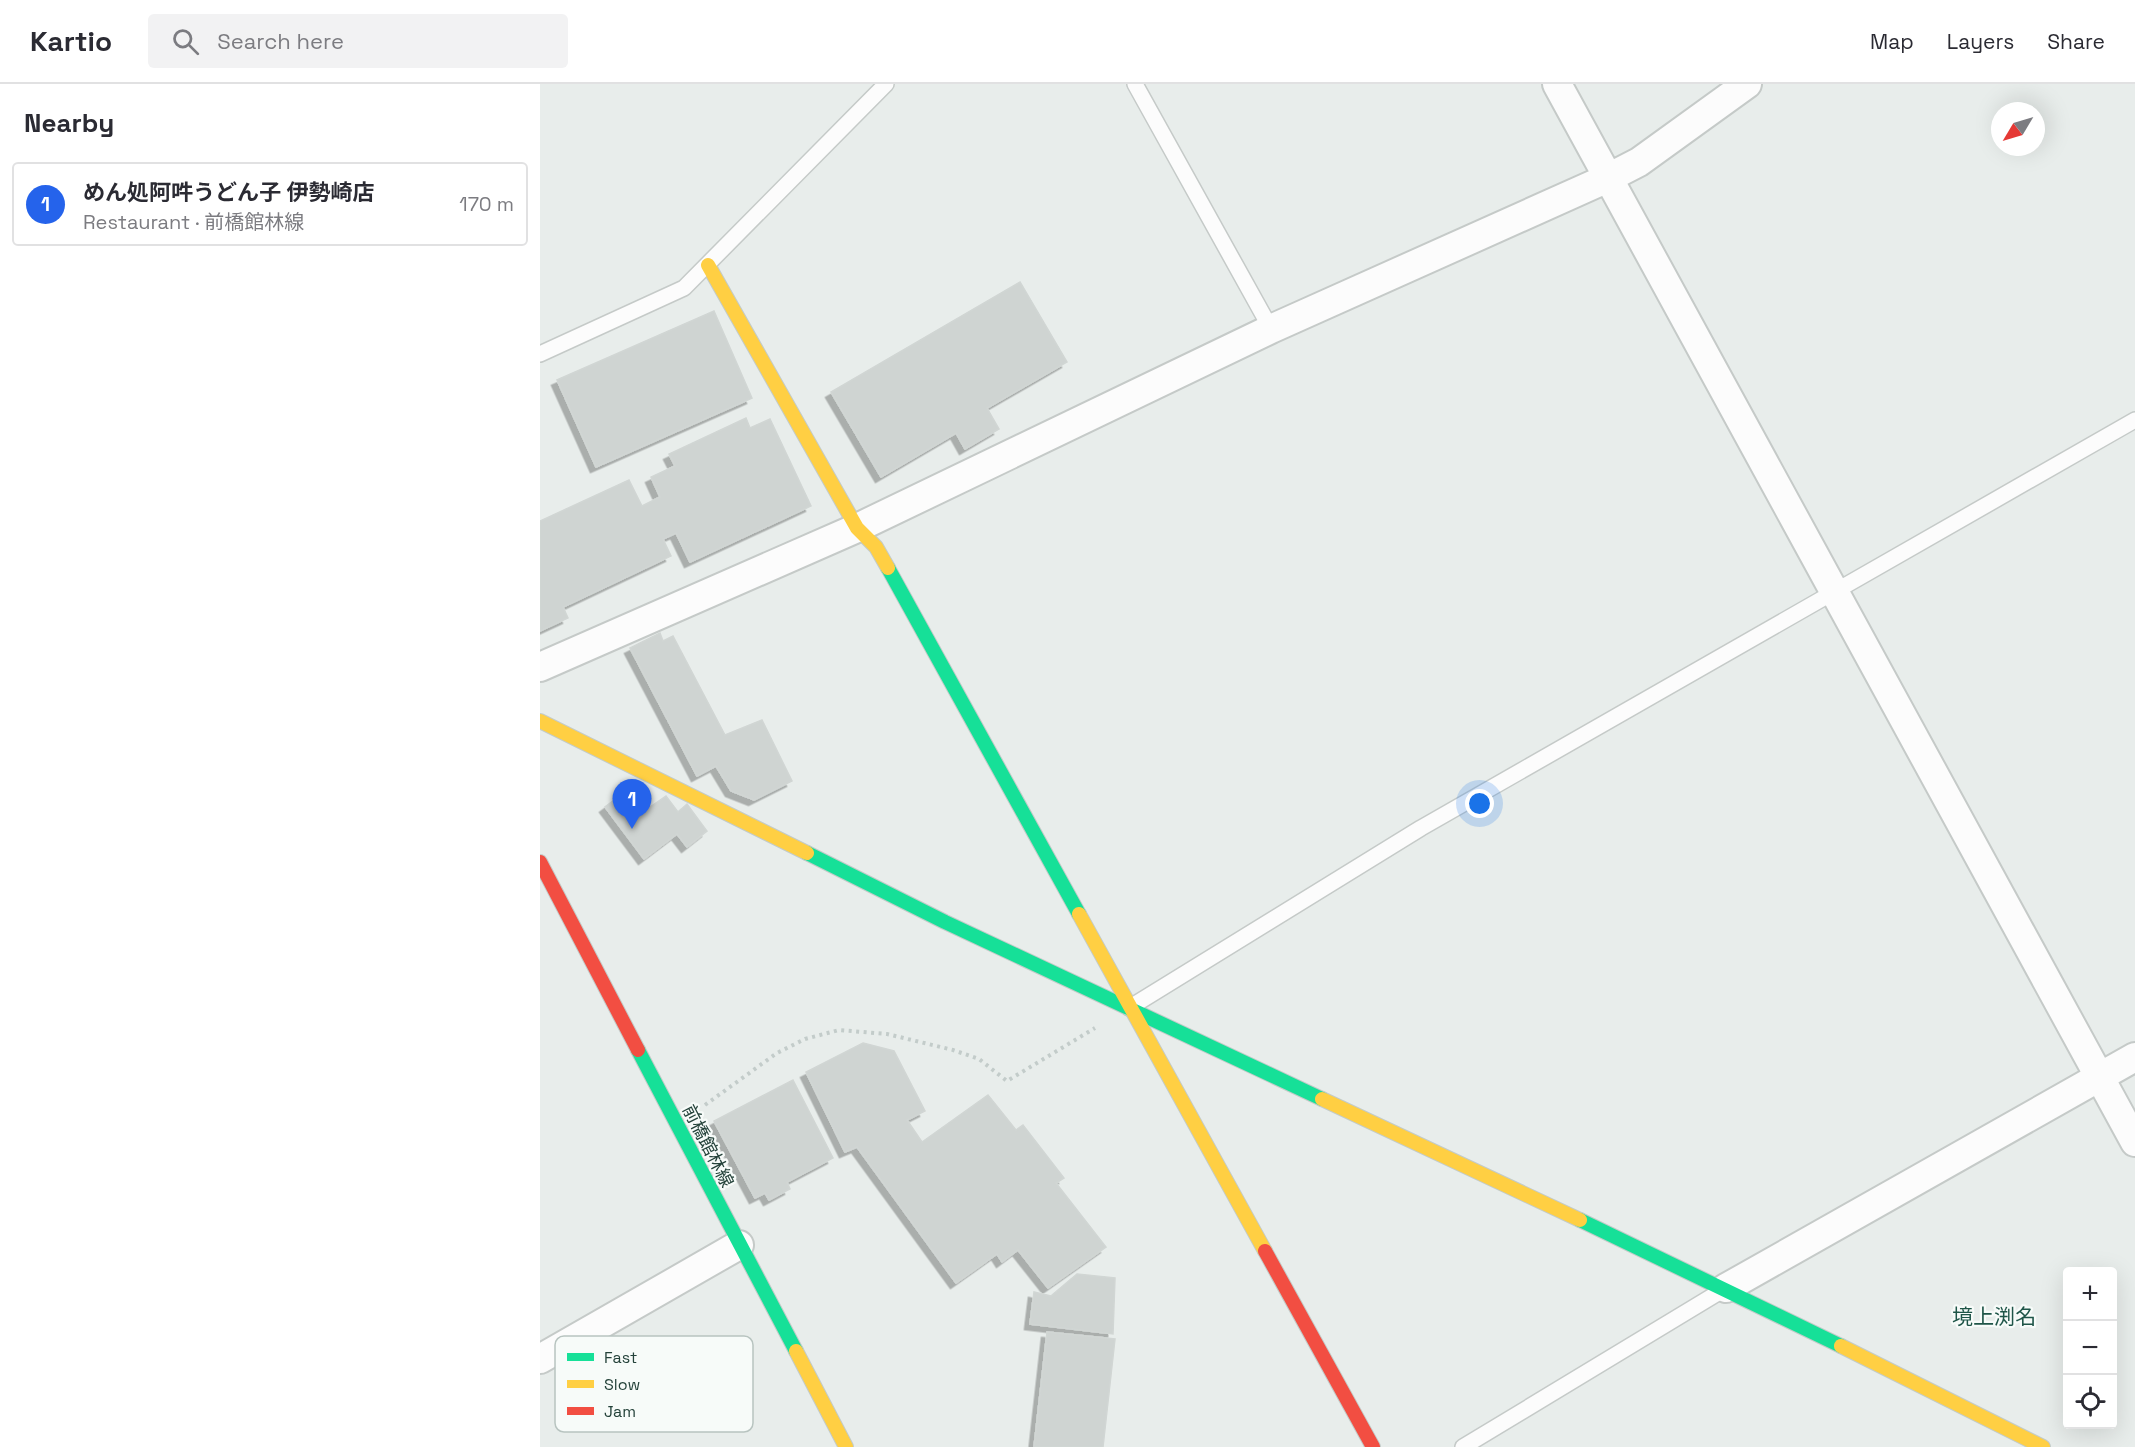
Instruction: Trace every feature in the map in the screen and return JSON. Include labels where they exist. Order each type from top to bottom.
[{"type":"street","points":[[1557,84],[2135,1142]]},
{"type":"street","points":[[540,667],[857,528],[1271,329],[1608,178],[1639,162],[1747,84]]},
{"type":"street","points":[[708,265],[857,528],[876,546],[1373,1447]]},
{"type":"street","points":[[540,721],[945,922],[1726,1288],[2043,1447]]},
{"type":"street","name":"前橋館林線","points":[[540,862],[846,1447]]},
{"type":"street","points":[[1726,1288],[2135,1057]]},
{"type":"street","points":[[580,1336],[739,1245]]},
{"type":"street","points":[[540,1359],[555,1350]]},
{"type":"lane","points":[[540,354],[665,299],[684,288],[886,84]]},
{"type":"lane","points":[[1135,84],[1271,329]]},
{"type":"lane","points":[[1129,1008],[1421,828],[1836,593],[2135,420]]},
{"type":"lane","points":[[1463,1447],[1726,1288]]},
{"type":"path","points":[[676,1123],[721,1095],[777,1053],[805,1039],[839,1030],[888,1034],[952,1050],[979,1059],[1006,1081],[1129,1008]]},
{"type":"building","points":[[1020,282],[1067,362],[987,408],[999,429],[965,449],[956,433],[881,477],[831,392]]},
{"type":"building","points":[[714,311],[752,398],[596,467],[557,380]]},
{"type":"building","points":[[746,418],[750,428],[770,419],[811,506],[690,562],[676,533],[663,539],[671,556],[563,607],[568,618],[540,631],[540,521],[629,480],[642,506],[660,497],[651,477],[675,466],[669,454]]},
{"type":"building","points":[[660,633],[663,641],[673,636],[725,735],[762,720],[792,781],[754,800],[731,791],[716,766],[697,776],[630,648]]},
{"type":"building","points":[[633,786],[650,807],[666,796],[678,812],[687,804],[707,831],[687,847],[677,834],[644,859],[605,807]]},
{"type":"building","points":[[863,1043],[894,1051],[925,1111],[907,1120],[922,1142],[988,1095],[1016,1130],[1023,1125],[1064,1178],[1056,1183],[1106,1247],[1048,1288],[1018,1250],[1002,1262],[997,1254],[956,1283],[857,1147],[845,1152],[806,1072]]},
{"type":"building","points":[[793,1080],[833,1158],[787,1182],[790,1189],[769,1200],[765,1193],[755,1198],[714,1121]]},
{"type":"building","points":[[1077,1274],[1115,1278],[1113,1334],[1030,1324],[1034,1292],[1051,1296]]},
{"type":"building","points":[[1047,1332],[1115,1339],[1103,1447],[1034,1447]]},
{"type":"traffic: fast","points":[[888,568],[1079,914]]},
{"type":"traffic: fast","points":[[807,853],[945,922],[1322,1099]]},
{"type":"traffic: fast","points":[[638,1050],[796,1351]]},
{"type":"traffic: fast","points":[[1580,1220],[1841,1346]]},
{"type":"traffic: slow","points":[[708,265],[857,528],[876,547],[888,568]]},
{"type":"traffic: slow","points":[[540,721],[807,853]]},
{"type":"traffic: slow","points":[[1079,914],[1265,1251]]},
{"type":"traffic: slow","points":[[1322,1099],[1580,1220]]},
{"type":"traffic: slow","points":[[1841,1346],[2043,1447]]},
{"type":"traffic: slow","points":[[796,1351],[846,1447]]},
{"type":"traffic: jam","points":[[540,862],[638,1050]]},
{"type":"traffic: jam","points":[[1265,1251],[1373,1447]]},
{"type":"place","name":"めん処阿吽うどん子 伊勢崎店","points":[[632,829]]},
{"type":"district","name":"境上渕名","points":[[1994,1317]]}]
